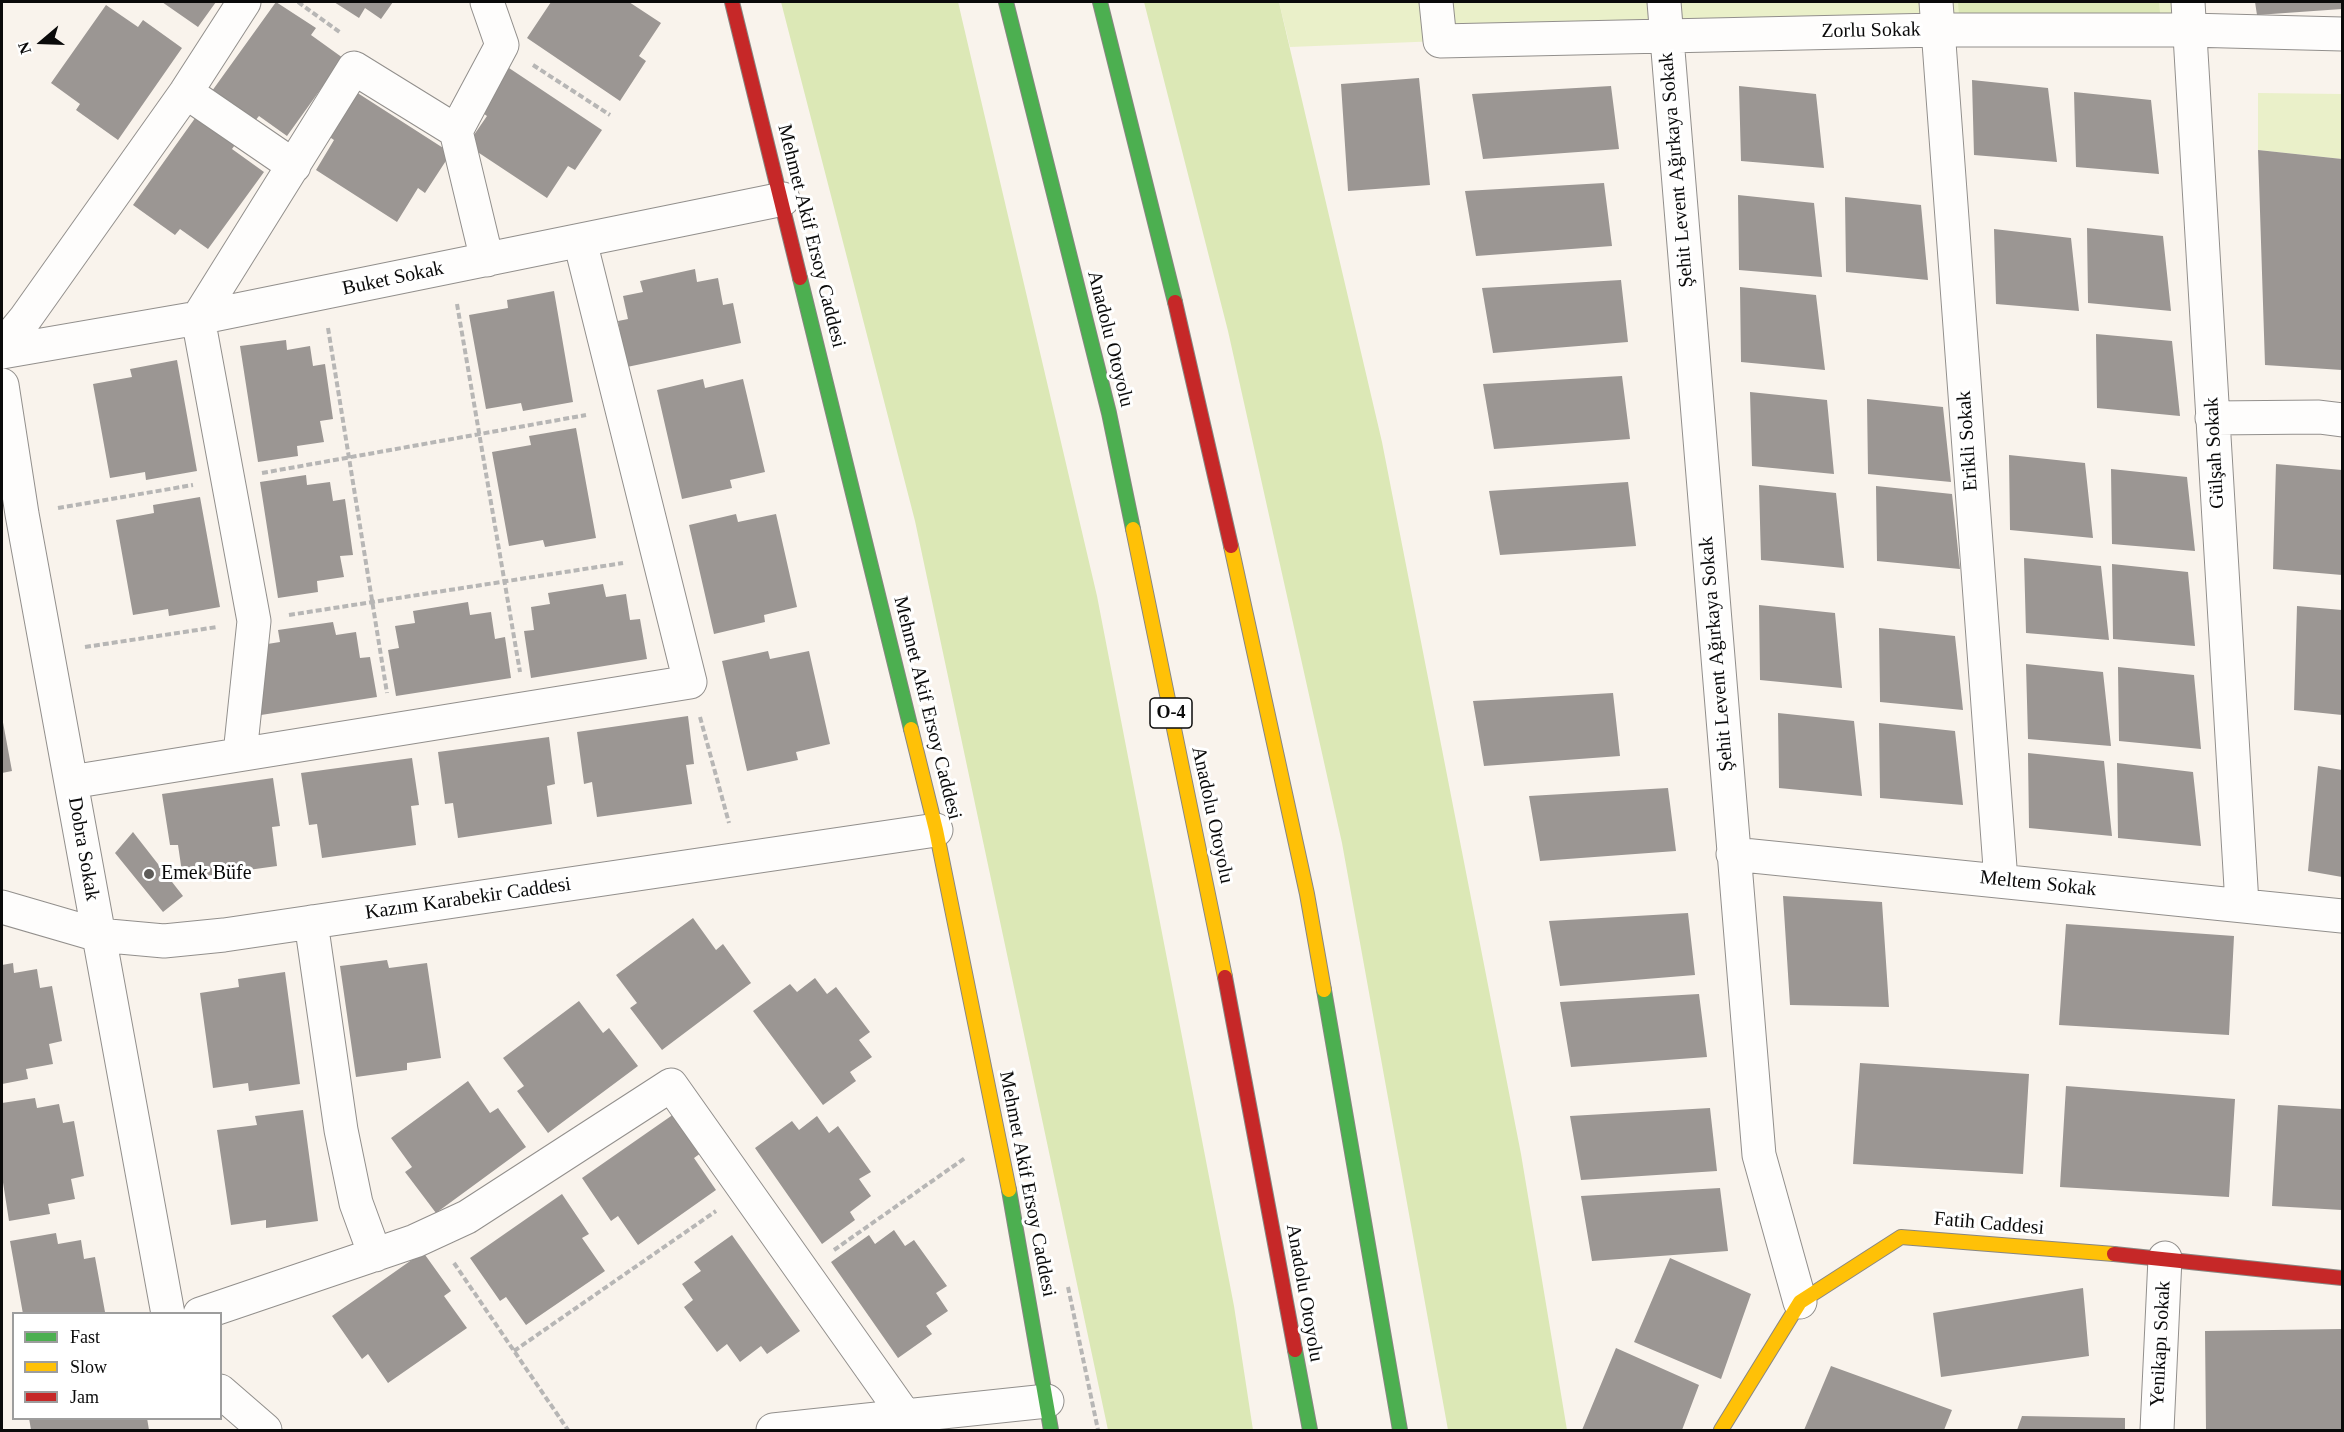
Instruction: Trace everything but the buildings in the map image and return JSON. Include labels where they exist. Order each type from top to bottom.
[{"type":"main road","name":"Mehmet Akif Ersoy Caddesi","points":[[732,2],[783,199],[936,830],[998,1135],[1049,1416]]},
{"type":"main road","name":"Anadolu Otoyolu","points":[[1006,2],[1108,412],[1208,888],[1310,1431]]},
{"type":"main road","points":[[1100,2],[1197,390],[1307,894],[1400,1431]]},
{"type":"main road","name":"Fatih Caddesi","points":[[1721,1431],[1800,1302],[1901,1237],[2165,1258],[2343,1278]]},
{"type":"street","points":[[2,347],[25,319],[186,92],[244,2]]},
{"type":"street","points":[[487,2],[502,45],[456,131],[487,260]]},
{"type":"street","name":"Zorlu Sokak","points":[[1436,2],[1440,41],[1666,34],[1937,16],[2188,16],[2343,34]]},
{"type":"street","name":"Şehit Levent Ağırkaya Sokak","points":[[1664,2],[1759,1155],[1800,1302]]},
{"type":"street","name":"Erikli Sokak","points":[[1937,16],[2001,881]]},
{"type":"street","name":"Gülşah Sokak","points":[[2188,16],[2242,904]]},
{"type":"street","points":[[240,754],[254,621],[198,318],[354,68],[456,131]]},
{"type":"street","points":[[186,92],[294,166]]},
{"type":"street","name":"Buket Sokak","points":[[2,352],[198,318],[783,199]]},
{"type":"street","points":[[71,782],[690,682],[580,241]]},
{"type":"street","name":"Dobra Sokak","points":[[2,385],[22,514],[168,1312]]},
{"type":"street","points":[[2212,418],[2319,417],[2343,420]]},
{"type":"street","name":"Kazım Karabekir Caddesi","points":[[2,907],[98,935],[164,941],[311,922],[936,830]]},
{"type":"street","name":"Meltem Sokak","points":[[1733,854],[2343,916]]},
{"type":"street","points":[[311,922],[341,1130],[356,1203],[375,1255]]},
{"type":"street","points":[[206,1312],[375,1255],[434,1233],[467,1217],[671,1084],[905,1416]]},
{"type":"street","name":"Yenikapı Sokak","points":[[2157,1431],[2165,1258]]},
{"type":"street","points":[[222,1393],[265,1431]]},
{"type":"street","points":[[773,1431],[905,1416],[1049,1416]]},
{"type":"path","points":[[298,2],[356,44],[354,68]]},
{"type":"path","points":[[502,45],[610,115]]},
{"type":"path","points":[[451,267],[526,708]]},
{"type":"path","points":[[322,293],[393,730]]},
{"type":"path","points":[[22,514],[622,409]]},
{"type":"path","points":[[47,653],[659,558]]},
{"type":"path","points":[[690,682],[738,859]]},
{"type":"path","points":[[804,1271],[998,1135]]},
{"type":"path","points":[[514,1351],[746,1191]]},
{"type":"path","points":[[434,1233],[568,1431]]},
{"type":"green space","points":[[781,2],[958,2],[1097,596],[1234,1306],[1253,1430],[1108,1430],[915,521]]},
{"type":"green space","points":[[1144,2],[1279,2],[1382,442],[1521,1154],[1567,1430],[1448,1430],[1342,843],[1228,331]]},
{"type":"green space","points":[[1279,2],[2188,2],[2189,30],[1440,41],[1290,47]]},
{"type":"green space","points":[[1958,2],[2159,2],[2160,13],[1959,15]]},
{"type":"green space","points":[[2258,93],[2342,94],[2342,159],[2258,150]]},
{"type":"traffic: fast","points":[[1006,2],[1109,413],[1133,529]]},
{"type":"traffic: fast","points":[[1100,2],[1175,302]]},
{"type":"traffic: fast","points":[[800,278],[911,729]]},
{"type":"traffic: fast","points":[[1324,990],[1400,1430]]},
{"type":"traffic: fast","points":[[1009,1190],[1051,1430]]},
{"type":"traffic: fast","points":[[1295,1350],[1310,1430]]},
{"type":"traffic: slow","points":[[1133,529],[1225,977]]},
{"type":"traffic: slow","points":[[1231,546],[1307,894],[1324,990]]},
{"type":"traffic: slow","points":[[911,729],[936,830],[1009,1190]]},
{"type":"traffic: slow","points":[[1721,1430],[1800,1302],[1901,1237],[2114,1254]]},
{"type":"traffic: jam","points":[[732,2],[800,278]]},
{"type":"traffic: jam","points":[[1175,302],[1231,546]]},
{"type":"traffic: jam","points":[[1225,977],[1295,1350]]},
{"type":"traffic: jam","points":[[2114,1254],[2342,1278]]},
{"type":"place","name":"Emek Büfe","points":[[149,874]]}]
